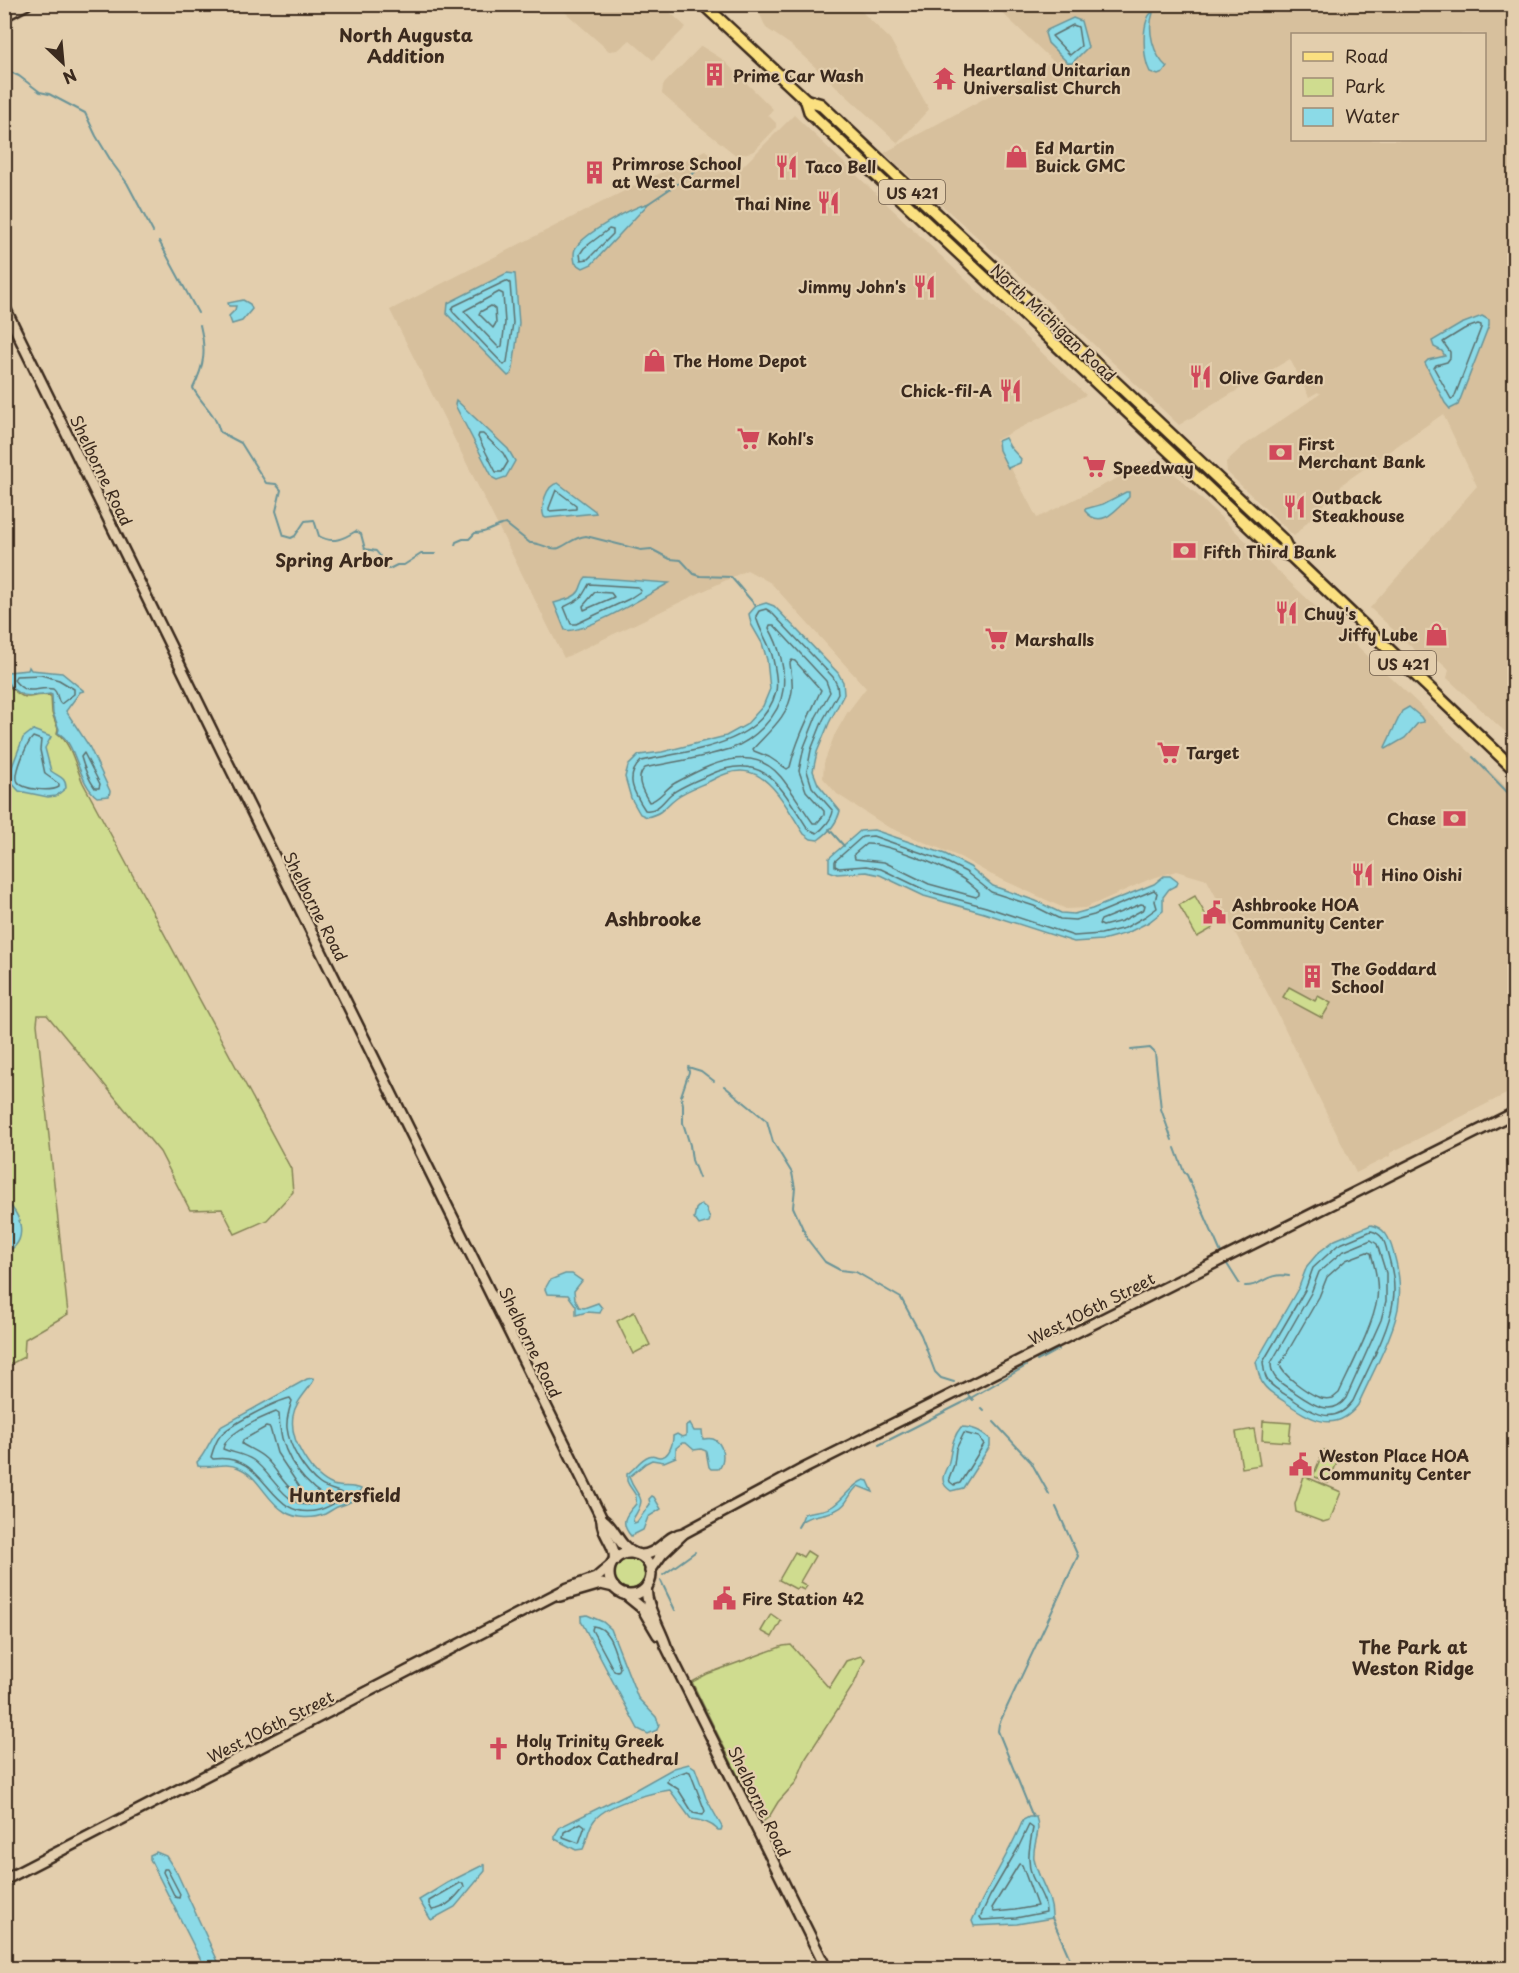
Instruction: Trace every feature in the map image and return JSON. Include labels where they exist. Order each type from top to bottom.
[{"type":"main road","name":"North Michigan Road","points":[[704,4],[806,100],[820,104],[1283,540],[1291,556],[1515,770]]},
{"type":"street","points":[[4,16],[27,4]]},
{"type":"street","name":"Shelborne Road","points":[[4,306],[602,1519],[602,1524],[614,1550],[612,1564]]},
{"type":"street","name":"West 106th Street","points":[[650,1571],[662,1554],[684,1533],[806,1468],[1515,1113]]},
{"type":"street","name":"Shelborne Road","points":[[602,1519],[607,1522],[622,1544],[637,1554]]},
{"type":"street","name":"West 106th Street","points":[[637,1554],[648,1555],[669,1538],[684,1533]]},
{"type":"street","points":[[623,1554],[637,1554],[647,1562],[650,1579],[647,1586],[637,1593],[625,1594],[614,1587],[609,1577],[612,1564],[623,1554]]},
{"type":"street","name":"West 106th Street","points":[[4,1880],[568,1588],[596,1578],[612,1564]]},
{"type":"street","name":"West 106th Street","points":[[549,1598],[601,1584],[614,1587]]},
{"type":"street","name":"Shelborne Road","points":[[647,1586],[646,1598],[666,1646]]},
{"type":"street","name":"Shelborne Road","points":[[625,1594],[640,1606],[666,1646],[826,1968]]},
{"type":"shaded area","points":[[557,5],[662,5],[686,27],[653,60],[630,40],[618,50],[609,51]]},
{"type":"shaded area","points":[[771,5],[855,5],[890,39],[929,109],[898,143],[791,45],[766,28],[759,12]]},
{"type":"shaded area","points":[[994,5],[1514,5],[1514,740],[1447,678],[1449,670],[1439,661],[1431,665],[1370,608],[1477,486],[1443,414],[1345,482],[1294,536],[1227,472],[1226,462],[1242,447],[1320,394],[1318,392],[1309,397],[1290,359],[1179,425],[1037,291],[884,153],[1053,61]]},
{"type":"shaded area","points":[[701,46],[722,59],[773,109],[768,115],[776,123],[776,128],[754,151],[737,156],[662,94],[663,85]]},
{"type":"shaded area","points":[[794,115],[1086,395],[996,440],[1037,518],[1158,458],[1514,794],[1514,1090],[1390,1153],[1390,1156],[1356,1173],[1269,996],[1207,880],[1176,871],[1150,879],[1085,908],[1066,909],[990,874],[960,857],[888,827],[837,794],[823,778],[824,763],[834,736],[847,713],[866,688],[771,583],[747,570],[564,658],[390,310],[705,150],[734,175]]},
{"type":"green space","points":[[4,684],[24,697],[51,696],[57,733],[70,749],[83,783],[291,1169],[293,1192],[267,1220],[235,1234],[222,1209],[190,1210],[160,1152],[47,1015],[38,1015],[37,1024],[68,1314],[25,1339],[24,1357],[5,1367]]},
{"type":"green space","points":[[1195,896],[1213,928],[1197,937],[1179,905]]},
{"type":"green space","points":[[1289,987],[1315,1001],[1318,996],[1331,1003],[1322,1018],[1283,997]]},
{"type":"green space","points":[[634,1312],[650,1345],[633,1354],[617,1321]]},
{"type":"green space","points":[[1263,1421],[1291,1423],[1289,1442],[1262,1440]]},
{"type":"green space","points":[[1254,1429],[1260,1465],[1242,1468],[1236,1432]]},
{"type":"green space","points":[[1324,1450],[1340,1456],[1328,1483],[1313,1476]]},
{"type":"green space","points":[[1304,1476],[1341,1492],[1330,1520],[1323,1522],[1296,1512],[1295,1504]]},
{"type":"green space","points":[[807,1551],[815,1556],[800,1582],[807,1586],[804,1590],[798,1587],[796,1589],[779,1580],[795,1552],[803,1557]]},
{"type":"green space","points":[[630,1559],[641,1563],[645,1574],[641,1585],[630,1589],[619,1585],[615,1574],[619,1563]]},
{"type":"green space","points":[[771,1614],[781,1621],[772,1637],[761,1631]]},
{"type":"green space","points":[[791,1645],[829,1688],[846,1661],[861,1656],[865,1659],[854,1684],[806,1758],[796,1782],[764,1821],[748,1796],[692,1682],[707,1674]]},
{"type":"water","points":[[1151,13],[1153,13],[1152,42],[1158,56],[1167,67],[1163,73],[1158,75],[1150,72],[1145,51],[1144,33]]},
{"type":"water","points":[[1073,18],[1081,21],[1088,47],[1072,63],[1068,63],[1048,43],[1045,33]]},
{"type":"water","points":[[649,203],[592,264],[583,268],[575,263],[575,249],[588,236],[631,210]]},
{"type":"water","points":[[507,273],[515,274],[519,323],[513,369],[508,376],[447,314],[448,303]]},
{"type":"water","points":[[243,300],[250,304],[252,309],[242,321],[232,324],[229,316],[236,306],[229,306],[228,303]]},
{"type":"water","points":[[1482,316],[1489,320],[1489,325],[1458,405],[1450,409],[1425,363],[1428,360],[1445,356],[1442,351],[1434,347],[1432,341],[1461,324]]},
{"type":"water","points":[[456,400],[508,449],[515,461],[506,477],[497,480],[493,478],[455,405]]},
{"type":"water","points":[[1005,438],[1021,459],[1020,463],[1008,468],[999,450],[998,441]]},
{"type":"water","points":[[558,483],[596,513],[544,517],[543,508],[547,492]]},
{"type":"water","points":[[1129,492],[1129,497],[1108,516],[1097,519],[1085,511],[1085,509],[1103,504]]},
{"type":"water","points":[[586,577],[669,583],[601,620],[574,630],[565,630],[554,603],[577,594]]},
{"type":"water","points":[[766,603],[774,606],[838,673],[843,682],[844,694],[817,752],[813,771],[818,784],[840,811],[834,824],[818,840],[811,839],[804,834],[770,785],[752,773],[741,771],[725,774],[689,790],[653,815],[647,817],[640,814],[631,798],[625,777],[628,766],[639,755],[662,752],[726,736],[746,725],[763,706],[770,689],[767,660],[749,614],[756,606]]},
{"type":"water","points":[[29,667],[31,670],[62,673],[84,691],[80,692],[66,711],[89,746],[110,791],[109,796],[97,797],[85,782],[69,745],[58,733],[59,729],[53,713],[52,695],[24,695],[9,685],[5,678],[8,672],[28,670]]},
{"type":"water","points":[[1409,707],[1424,722],[1418,723],[1405,738],[1386,749],[1402,711]]},
{"type":"water","points":[[33,730],[51,737],[45,748],[51,771],[63,779],[66,784],[66,788],[56,796],[48,797],[19,791],[10,781],[10,772],[23,738]]},
{"type":"water","points":[[874,830],[945,854],[970,867],[993,886],[1036,901],[1061,913],[1074,914],[1092,909],[1154,884],[1164,876],[1170,876],[1178,882],[1163,897],[1163,911],[1149,922],[1127,933],[1102,940],[1074,942],[924,896],[880,875],[866,872],[837,874],[829,871],[829,858],[860,831]]},
{"type":"water","points":[[4,1201],[16,1213],[21,1228],[18,1243],[5,1252]]},
{"type":"water","points":[[701,1204],[706,1208],[710,1219],[709,1222],[699,1225],[694,1218],[696,1209]]},
{"type":"water","points":[[1371,1225],[1380,1228],[1386,1234],[1393,1251],[1398,1269],[1400,1294],[1397,1313],[1388,1339],[1358,1405],[1340,1420],[1322,1421],[1304,1414],[1268,1389],[1260,1379],[1256,1362],[1299,1287],[1307,1266],[1318,1253],[1335,1240]]},
{"type":"water","points":[[565,1274],[572,1274],[582,1281],[574,1291],[579,1307],[584,1308],[598,1303],[602,1308],[600,1313],[587,1312],[576,1315],[576,1306],[568,1295],[547,1294],[545,1289],[550,1280]]},
{"type":"water","points":[[313,1378],[314,1380],[294,1411],[294,1436],[303,1456],[317,1474],[333,1485],[361,1489],[355,1499],[320,1516],[305,1518],[294,1516],[278,1507],[252,1477],[239,1468],[228,1465],[198,1466],[197,1462],[222,1426],[307,1379]]},
{"type":"water","points":[[690,1424],[694,1431],[702,1431],[703,1439],[713,1439],[720,1444],[723,1452],[721,1466],[718,1469],[711,1469],[706,1451],[694,1450],[686,1443],[676,1448],[676,1457],[664,1462],[652,1460],[646,1463],[629,1477],[641,1501],[633,1519],[634,1523],[650,1504],[649,1499],[652,1496],[661,1509],[648,1517],[643,1530],[631,1536],[625,1527],[625,1519],[636,1504],[636,1500],[628,1484],[627,1474],[646,1457],[652,1455],[662,1457],[668,1453],[673,1436],[677,1434],[682,1437],[686,1436],[686,1426]]},
{"type":"water","points":[[961,1427],[983,1434],[990,1439],[990,1446],[963,1488],[951,1491],[944,1485],[943,1477],[954,1441]]},
{"type":"water","points":[[864,1480],[868,1481],[873,1492],[858,1486],[840,1508],[804,1519],[801,1522],[804,1514],[833,1506]]},
{"type":"water","points":[[587,1615],[603,1622],[611,1629],[638,1698],[656,1717],[659,1724],[657,1730],[648,1734],[638,1729],[581,1621],[581,1616]]},
{"type":"water","points":[[689,1764],[695,1768],[706,1798],[722,1827],[721,1830],[706,1822],[691,1819],[670,1790],[640,1797],[607,1810],[593,1822],[583,1849],[576,1850],[555,1839],[560,1827],[674,1768]]},
{"type":"water","points":[[1036,1817],[1038,1823],[1034,1859],[1048,1895],[1052,1918],[1017,1924],[974,1926],[972,1921],[978,1908],[1023,1820]]},
{"type":"water","points":[[156,1852],[166,1856],[177,1873],[221,1968],[205,1968],[150,1859],[150,1855]]},
{"type":"water","points":[[485,1864],[485,1871],[455,1907],[431,1920],[419,1900]]},
{"type":"waterway","points":[[4,69],[19,76],[40,92],[49,94],[85,113],[96,136],[127,183],[153,232]]},
{"type":"waterway","points":[[649,203],[695,172]]},
{"type":"waterway","points":[[159,241],[198,313]]},
{"type":"waterway","points":[[200,325],[203,357],[193,388],[212,414],[220,432],[241,443],[266,483],[276,484],[281,490],[276,511],[284,536],[291,538],[295,536],[305,521],[314,520],[319,536],[329,540],[342,538],[356,531],[361,534],[365,549],[376,551],[380,556],[381,568],[389,569],[397,565],[404,565],[421,554],[435,554]]},
{"type":"waterway","points":[[455,545],[456,542],[469,539],[475,533],[506,524],[530,543],[552,548],[559,548],[586,536],[641,550],[651,549],[670,559],[681,560],[694,574],[731,577],[756,606]]},
{"type":"waterway","points":[[1473,757],[1514,799]]},
{"type":"waterway","points":[[829,829],[844,846]]},
{"type":"waterway","points":[[1131,1050],[1150,1048],[1155,1053],[1161,1109],[1172,1140]]},
{"type":"waterway","points":[[699,1178],[683,1123],[681,1096],[689,1072],[688,1067],[701,1071],[714,1081]]},
{"type":"waterway","points":[[724,1086],[767,1121],[773,1142],[792,1173],[795,1188],[793,1207],[808,1240],[825,1262],[840,1270],[856,1272],[901,1298],[921,1335],[935,1372],[941,1378],[954,1382]]},
{"type":"waterway","points":[[1175,1148],[1221,1253]]},
{"type":"waterway","points":[[1227,1264],[1239,1283]]},
{"type":"waterway","points":[[1245,1286],[1251,1286],[1274,1276],[1289,1276]]},
{"type":"waterway","points":[[1037,1361],[1059,1349]]},
{"type":"waterway","points":[[879,1445],[962,1403],[1026,1366]]},
{"type":"waterway","points":[[968,1395],[973,1400]]},
{"type":"waterway","points":[[981,1408],[984,1411]]},
{"type":"waterway","points":[[994,1422],[1031,1462],[1049,1494]]},
{"type":"waterway","points":[[1033,1817],[998,1731],[999,1724],[1078,1556],[1056,1507]]},
{"type":"waterway","points":[[798,1527],[801,1522]]},
{"type":"waterway","points":[[663,1575],[695,1552]]},
{"type":"waterway","points":[[661,1581],[675,1610]]},
{"type":"waterway","points":[[1052,1918],[1074,1968]]},
{"type":"place","name":"Prime Car Wash","points":[[715,75]]},
{"type":"place","name":"Heartland Unitarian Universalist Church","points":[[945,78]]},
{"type":"place","name":"Ed Martin Buick GMC","points":[[1017,156]]},
{"type":"place","name":"Taco Bell","points":[[787,166]]},
{"type":"place","name":"Primrose School at West Carmel","points":[[594,172]]},
{"type":"place","name":"Thai Nine","points":[[829,203]]},
{"type":"place","name":"Jimmy John's","points":[[924,286]]},
{"type":"place","name":"The Home Depot","points":[[655,360]]},
{"type":"place","name":"Olive Garden","points":[[1201,377]]},
{"type":"place","name":"Chick-fil-A","points":[[1010,390]]},
{"type":"place","name":"Kohl's","points":[[749,438]]},
{"type":"place","name":"First Merchant Bank","points":[[1280,452]]},
{"type":"place","name":"Speedway","points":[[1095,467]]},
{"type":"place","name":"Outback Steakhouse","points":[[1294,506]]},
{"type":"place","name":"Fifth Third Bank","points":[[1185,551]]},
{"type":"place","name":"Chuy's","points":[[1286,613]]},
{"type":"place","name":"Jiffy Lube","points":[[1436,634]]},
{"type":"place","name":"Marshalls","points":[[997,639]]},
{"type":"place","name":"Target","points":[[1168,752]]},
{"type":"place","name":"Chase","points":[[1454,818]]},
{"type":"place","name":"Hino Oishi","points":[[1363,874]]},
{"type":"place","name":"Ashbrooke HOA Community Center","points":[[1214,913]]},
{"type":"place","name":"The Goddard School","points":[[1313,977]]},
{"type":"place","name":"Weston Place HOA Community Center","points":[[1301,1464]]},
{"type":"place","name":"Fire Station 42","points":[[724,1598]]},
{"type":"place","name":"Holy Trinity Greek Orthodox Cathedral","points":[[498,1749]]},
{"type":"district","name":"North Augusta Addition","points":[[406,44]]},
{"type":"district","name":"Spring Arbor","points":[[334,559]]},
{"type":"district","name":"Ashbrooke","points":[[653,918]]},
{"type":"district","name":"Huntersfield","points":[[345,1494]]},
{"type":"district","name":"The Park at Weston Ridge","points":[[1413,1656]]}]
